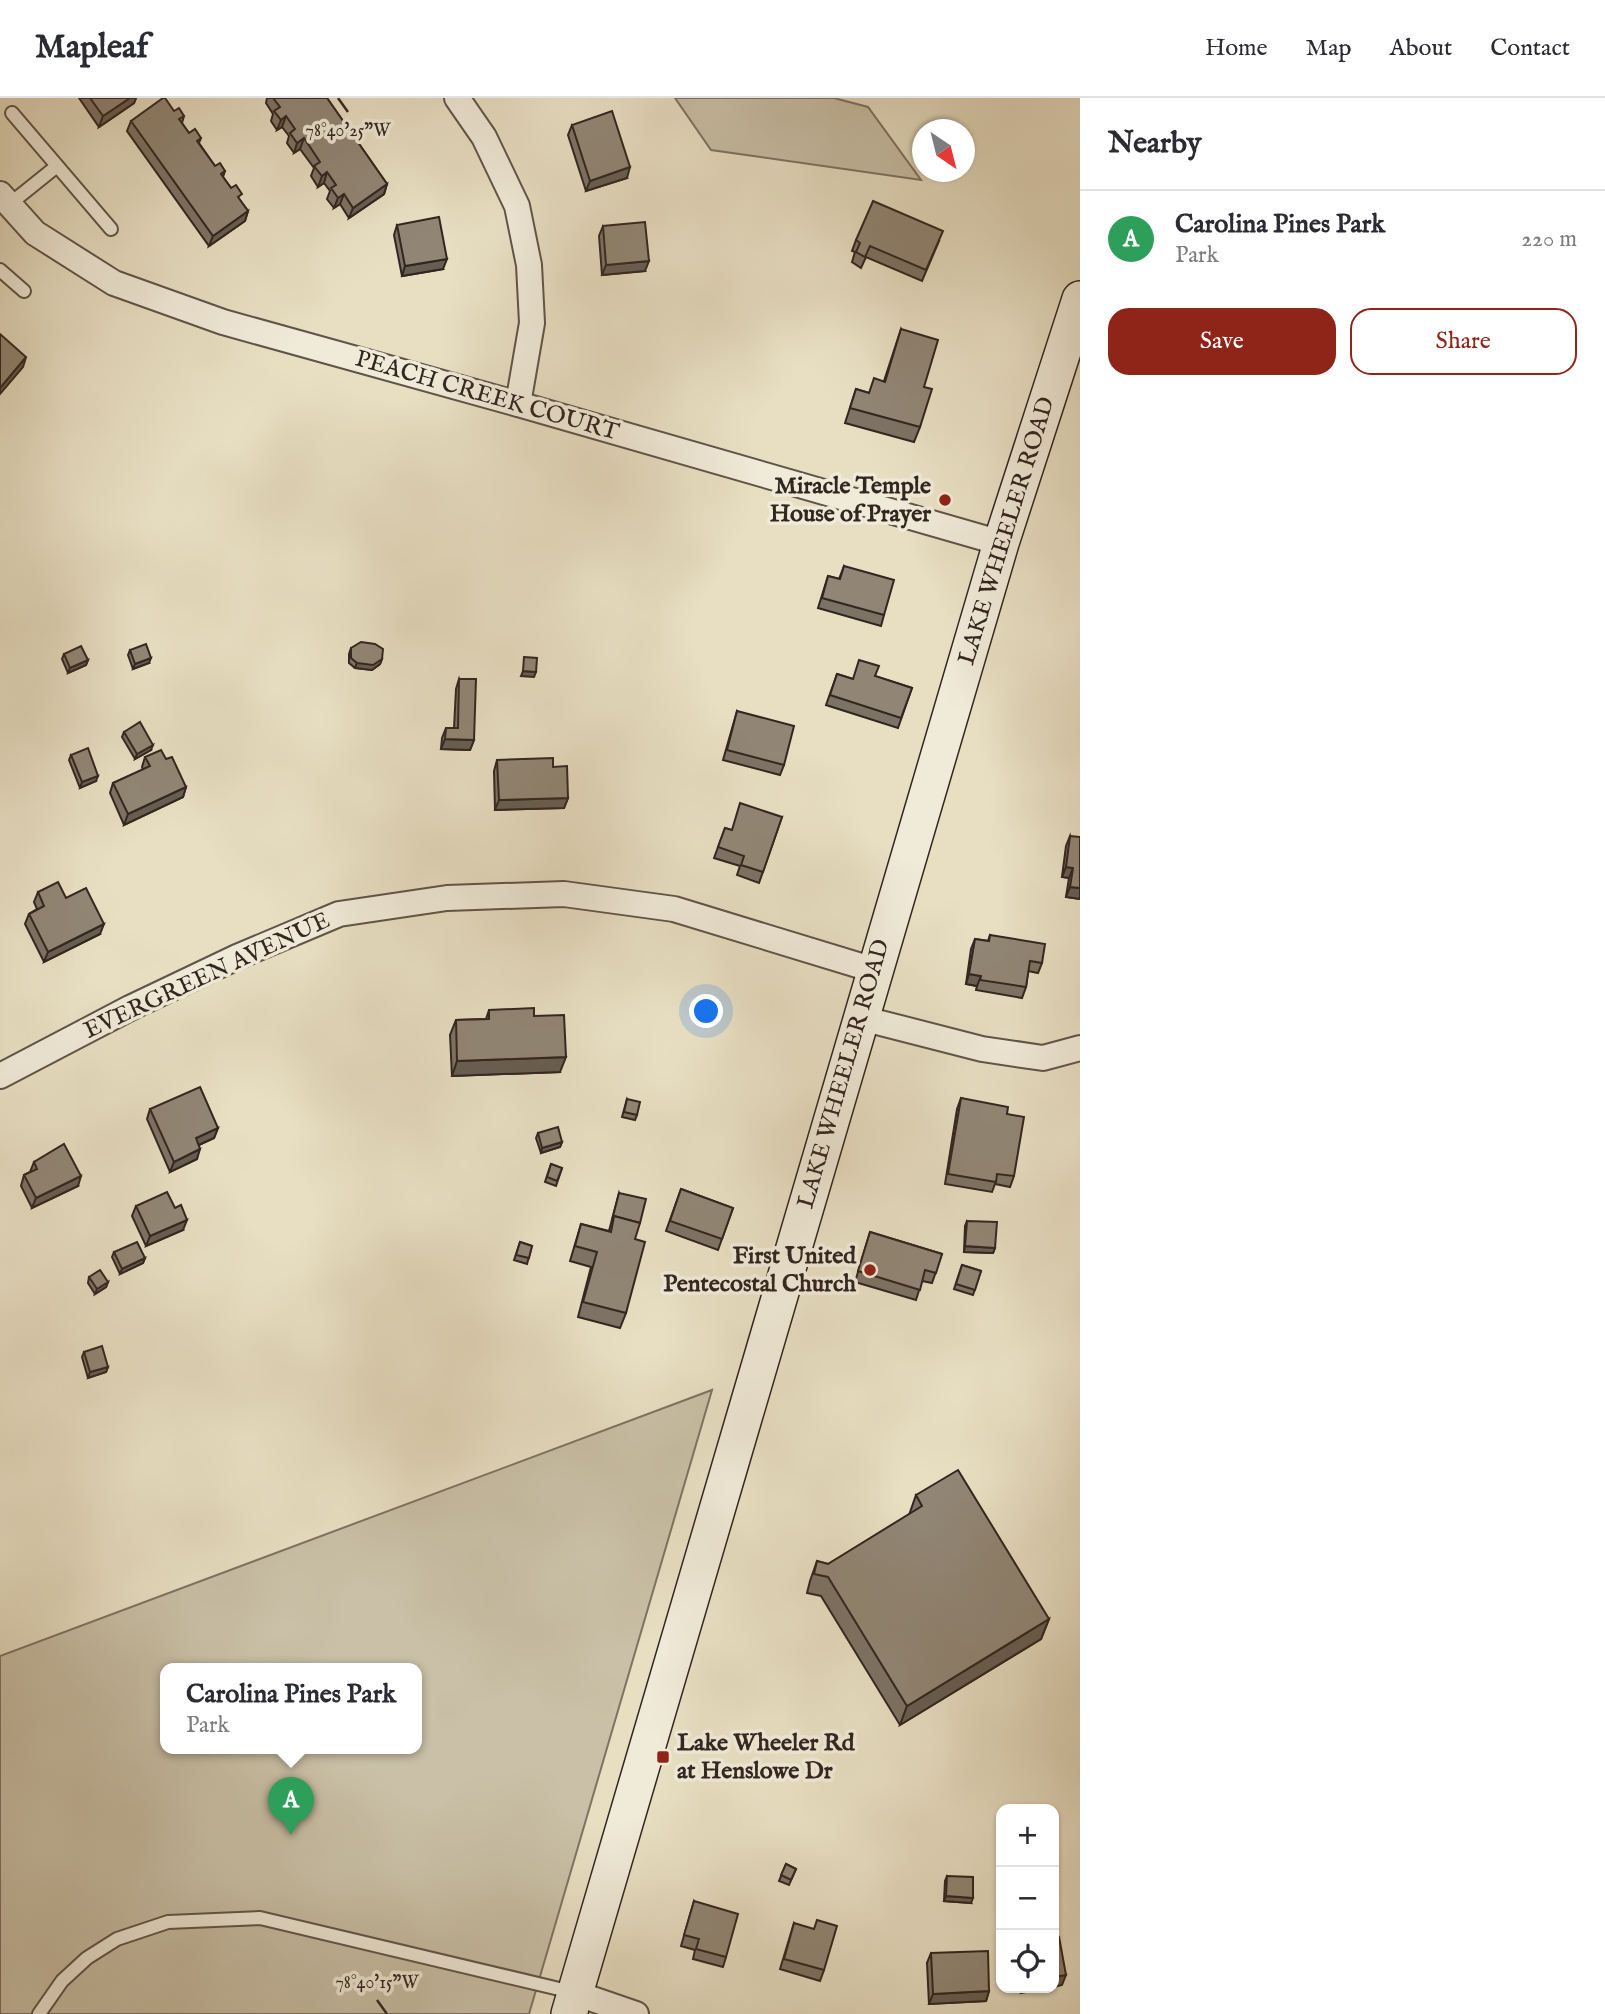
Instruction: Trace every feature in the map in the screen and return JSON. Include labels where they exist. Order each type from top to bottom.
[{"type":"main road","name":"LAKE WHEELER ROAD","points":[[572,2003],[1001,543],[1080,299]]},
{"type":"street","points":[[457,98],[484,136],[517,206],[529,265],[532,323],[517,404]]},
{"type":"street","name":"PEACH CREEK COURT","points":[[3,203],[35,233],[114,283],[223,322],[1001,543]]},
{"type":"street","name":"EVERGREEN AVENUE","points":[[0,1076],[130,1008],[339,914],[447,898],[564,894],[674,909],[874,970]]},
{"type":"street","points":[[861,1018],[982,1049],[1044,1058],[1080,1048]]},
{"type":"street","points":[[572,2003],[636,2014]]},
{"type":"lane","points":[[12,113],[111,229]]},
{"type":"lane","points":[[3,203],[57,166]]},
{"type":"lane","points":[[0,270],[24,291]]},
{"type":"lane","points":[[39,2014],[62,1981],[87,1958],[117,1938],[168,1922],[260,1917],[572,2003]]},
{"type":"shaded area","points":[[675,98],[834,98],[868,107],[912,168],[912,179],[711,150]]},
{"type":"shaded area","points":[[712,1390],[529,2014],[0,2014],[0,1656]]},
{"type":"building","points":[[90,98],[130,98],[103,116]]},
{"type":"building","points":[[163,98],[174,111],[179,108],[184,116],[179,119],[189,133],[195,129],[201,138],[197,141],[215,166],[220,163],[225,171],[221,174],[231,188],[236,185],[242,194],[238,197],[248,211],[213,236],[131,121]]},
{"type":"building","points":[[273,98],[327,98],[387,184],[353,208],[344,194],[338,198],[331,188],[336,185],[327,172],[322,176],[314,166],[320,162],[304,138],[297,143],[290,133],[295,129],[286,116],[281,120],[274,111],[280,107]]},
{"type":"building","points":[[612,111],[630,167],[590,181],[572,125]]},
{"type":"building","points":[[873,201],[943,231],[926,270],[870,246],[865,257],[856,252],[860,243],[856,240]]},
{"type":"building","points":[[439,217],[447,259],[405,266],[397,225]]},
{"type":"building","points":[[645,222],[649,261],[606,265],[603,226]]},
{"type":"building","points":[[901,329],[938,340],[924,387],[932,389],[920,427],[850,408],[856,389],[869,393],[874,378],[885,382]]},
{"type":"building","points":[[0,334],[26,357],[0,388]]},
{"type":"building","points":[[844,566],[894,580],[884,615],[822,598],[828,576],[840,579]]},
{"type":"building","points":[[361,642],[375,644],[383,649],[382,659],[373,665],[357,663],[351,658],[351,648]]},
{"type":"building","points":[[146,644],[151,658],[135,664],[130,650]]},
{"type":"building","points":[[81,646],[88,660],[70,668],[64,654]]},
{"type":"building","points":[[524,657],[537,658],[536,672],[523,671]]},
{"type":"building","points":[[859,660],[879,666],[875,676],[912,688],[901,718],[830,695],[837,674],[853,679]]},
{"type":"building","points":[[459,679],[476,679],[474,740],[445,739],[446,728],[458,728]]},
{"type":"building","points":[[737,711],[794,726],[784,765],[727,750]]},
{"type":"building","points":[[140,722],[153,745],[137,754],[124,732]]},
{"type":"building","points":[[88,748],[98,776],[82,782],[71,755]]},
{"type":"building","points":[[161,750],[166,759],[172,757],[186,787],[128,814],[113,783],[150,766],[145,757]]},
{"type":"building","points":[[553,758],[553,767],[567,766],[568,798],[499,800],[497,760]]},
{"type":"building","points":[[740,803],[782,817],[763,872],[741,865],[744,856],[718,847],[725,828],[732,830]]},
{"type":"building","points":[[1070,836],[1080,837],[1080,888],[1070,887],[1073,868],[1066,867]]},
{"type":"building","points":[[58,882],[66,898],[86,888],[104,924],[48,952],[29,914],[44,906],[38,892]]},
{"type":"building","points":[[990,935],[1045,944],[1042,963],[1030,961],[1026,987],[980,980],[981,976],[969,974],[975,939],[989,941]]},
{"type":"building","points":[[534,1008],[534,1016],[564,1015],[566,1057],[457,1061],[456,1020],[489,1019],[489,1010]]},
{"type":"building","points":[[200,1087],[218,1128],[196,1138],[200,1149],[174,1162],[150,1109]]},
{"type":"building","points":[[961,1098],[1008,1107],[1007,1114],[1024,1117],[1014,1176],[997,1174],[996,1182],[948,1174]]},
{"type":"building","points":[[627,1099],[640,1102],[637,1115],[624,1112]]},
{"type":"building","points":[[558,1127],[562,1142],[542,1148],[538,1133]]},
{"type":"building","points":[[64,1144],[81,1176],[36,1198],[24,1175],[37,1169],[34,1162]]},
{"type":"building","points":[[551,1164],[562,1168],[557,1181],[547,1177]]},
{"type":"building","points":[[681,1189],[733,1208],[722,1239],[670,1221]]},
{"type":"building","points":[[167,1192],[175,1208],[181,1205],[187,1220],[150,1236],[136,1206]]},
{"type":"building","points":[[619,1193],[646,1199],[640,1223],[614,1216],[612,1220]]},
{"type":"building","points":[[614,1216],[640,1223],[635,1239],[645,1242],[626,1313],[583,1302],[597,1252],[575,1246],[581,1224],[611,1232]]},
{"type":"building","points":[[967,1221],[997,1222],[995,1248],[965,1246]]},
{"type":"building","points":[[870,1232],[942,1254],[936,1273],[925,1270],[920,1290],[858,1271]]},
{"type":"building","points":[[137,1242],[145,1258],[122,1269],[114,1252]]},
{"type":"building","points":[[520,1242],[532,1246],[529,1258],[516,1255]]},
{"type":"building","points":[[962,1265],[981,1271],[975,1290],[956,1284]]},
{"type":"building","points":[[100,1270],[108,1282],[97,1289],[89,1277]]},
{"type":"building","points":[[102,1346],[108,1367],[90,1372],[84,1352]]},
{"type":"building","points":[[958,1470],[1049,1619],[907,1706],[828,1577],[814,1574],[817,1561],[828,1564],[922,1506],[916,1495]]},
{"type":"building","points":[[786,1864],[796,1869],[791,1880],[781,1875]]},
{"type":"building","points":[[947,1876],[973,1877],[973,1898],[946,1896]]},
{"type":"building","points":[[694,1901],[738,1914],[726,1957],[696,1949],[699,1939],[684,1935]]},
{"type":"building","points":[[817,1920],[837,1926],[824,1970],[784,1959],[794,1923],[814,1929]]},
{"type":"building","points":[[1059,1937],[1066,1975],[1059,1976]]},
{"type":"building","points":[[988,1951],[989,1991],[933,1994],[931,1953]]},
{"type":"place","name":"Miracle Temple House of Prayer","points":[[945,500]]},
{"type":"place","name":"First United Pentecostal Church","points":[[870,1270]]},
{"type":"place","name":"Lake Wheeler Rd at Henslowe Dr","points":[[663,1757]]},
{"type":"place","name":"Carolina Pines Park","points":[[291,1835]]}]
